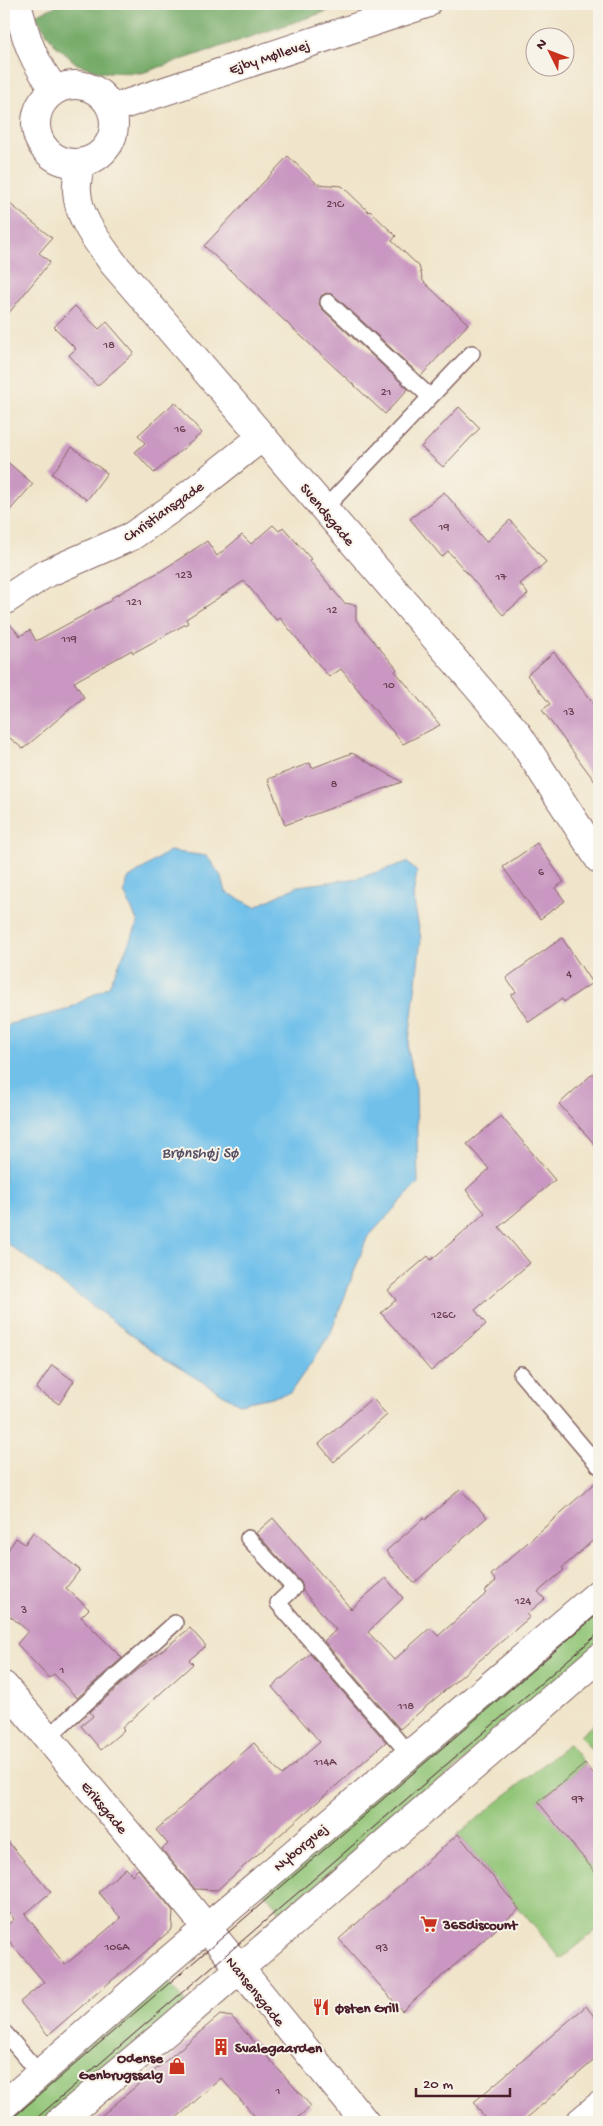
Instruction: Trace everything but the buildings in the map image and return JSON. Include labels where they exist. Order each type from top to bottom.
[{"type":"street","name":"Ejby Møllevej","points":[[111,109],[426,4]]},
{"type":"street","points":[[19,10],[25,37],[38,67],[55,90]]},
{"type":"street","points":[[74,84],[90,88],[101,94],[111,109],[114,124],[112,138],[100,154],[80,164],[66,163],[51,157],[42,146],[35,130],[36,116],[44,100],[55,90],[74,84]]},
{"type":"street","name":"Svendsgade","points":[[80,164],[77,191],[82,213],[94,236],[114,263],[517,733],[599,859]]},
{"type":"street","name":"Christiansgade","points":[[4,601],[43,575],[132,536],[171,509],[262,437]]},
{"type":"street","name":"Nyborgvej","points":[[4,2105],[206,1928],[599,1593]]},
{"type":"street","points":[[59,2122],[599,1658]]},
{"type":"street","name":"Eriksgade","points":[[4,1686],[206,1928]]},
{"type":"street","name":"Nansensgade","points":[[206,1928],[365,2122]]},
{"type":"street","points":[[580,2122],[599,2106]]},
{"type":"lane","points":[[328,302],[430,397]]},
{"type":"lane","points":[[324,509],[472,353]]},
{"type":"lane","points":[[520,1374],[599,1466]]},
{"type":"lane","points":[[248,1538],[294,1588],[278,1603],[410,1755]]},
{"type":"lane","points":[[47,1738],[176,1623]]},
{"type":"lane","points":[[4,2032],[40,2074]]},
{"type":"green space","points":[[61,4],[349,4],[142,73],[100,72],[77,64],[54,44],[35,15]]},
{"type":"green space","points":[[599,1601],[599,1645],[284,1916],[262,1890]]},
{"type":"green space","points":[[599,1719],[599,1759],[580,1736]]},
{"type":"green space","points":[[569,1744],[585,1764],[539,1802],[599,1877],[599,1928],[561,1959],[458,1834]]},
{"type":"green space","points":[[165,1977],[186,2003],[47,2122],[4,2122],[4,2115]]},
{"type":"water","name":"Brønshøj Sø","points":[[169,851],[207,856],[222,878],[226,892],[255,907],[298,886],[359,878],[407,862],[417,872],[413,896],[421,939],[408,1050],[416,1087],[418,1183],[367,1238],[330,1335],[290,1393],[239,1404],[163,1358],[4,1241],[4,1030],[10,1024],[66,1010],[109,986],[138,923],[124,892],[128,879]]},
{"type":"tram line","points":[[8,2122],[599,1613]]},
{"type":"tram line","points":[[32,2122],[599,1633]]},
{"type":"place","name":"365discount","points":[[429,1924]]},
{"type":"place","name":"Østen Grill","points":[[321,2007]]},
{"type":"place","name":"Svalegaarden","points":[[221,2047]]},
{"type":"place","name":"Odense Genbrugssalg","points":[[177,2066]]}]
